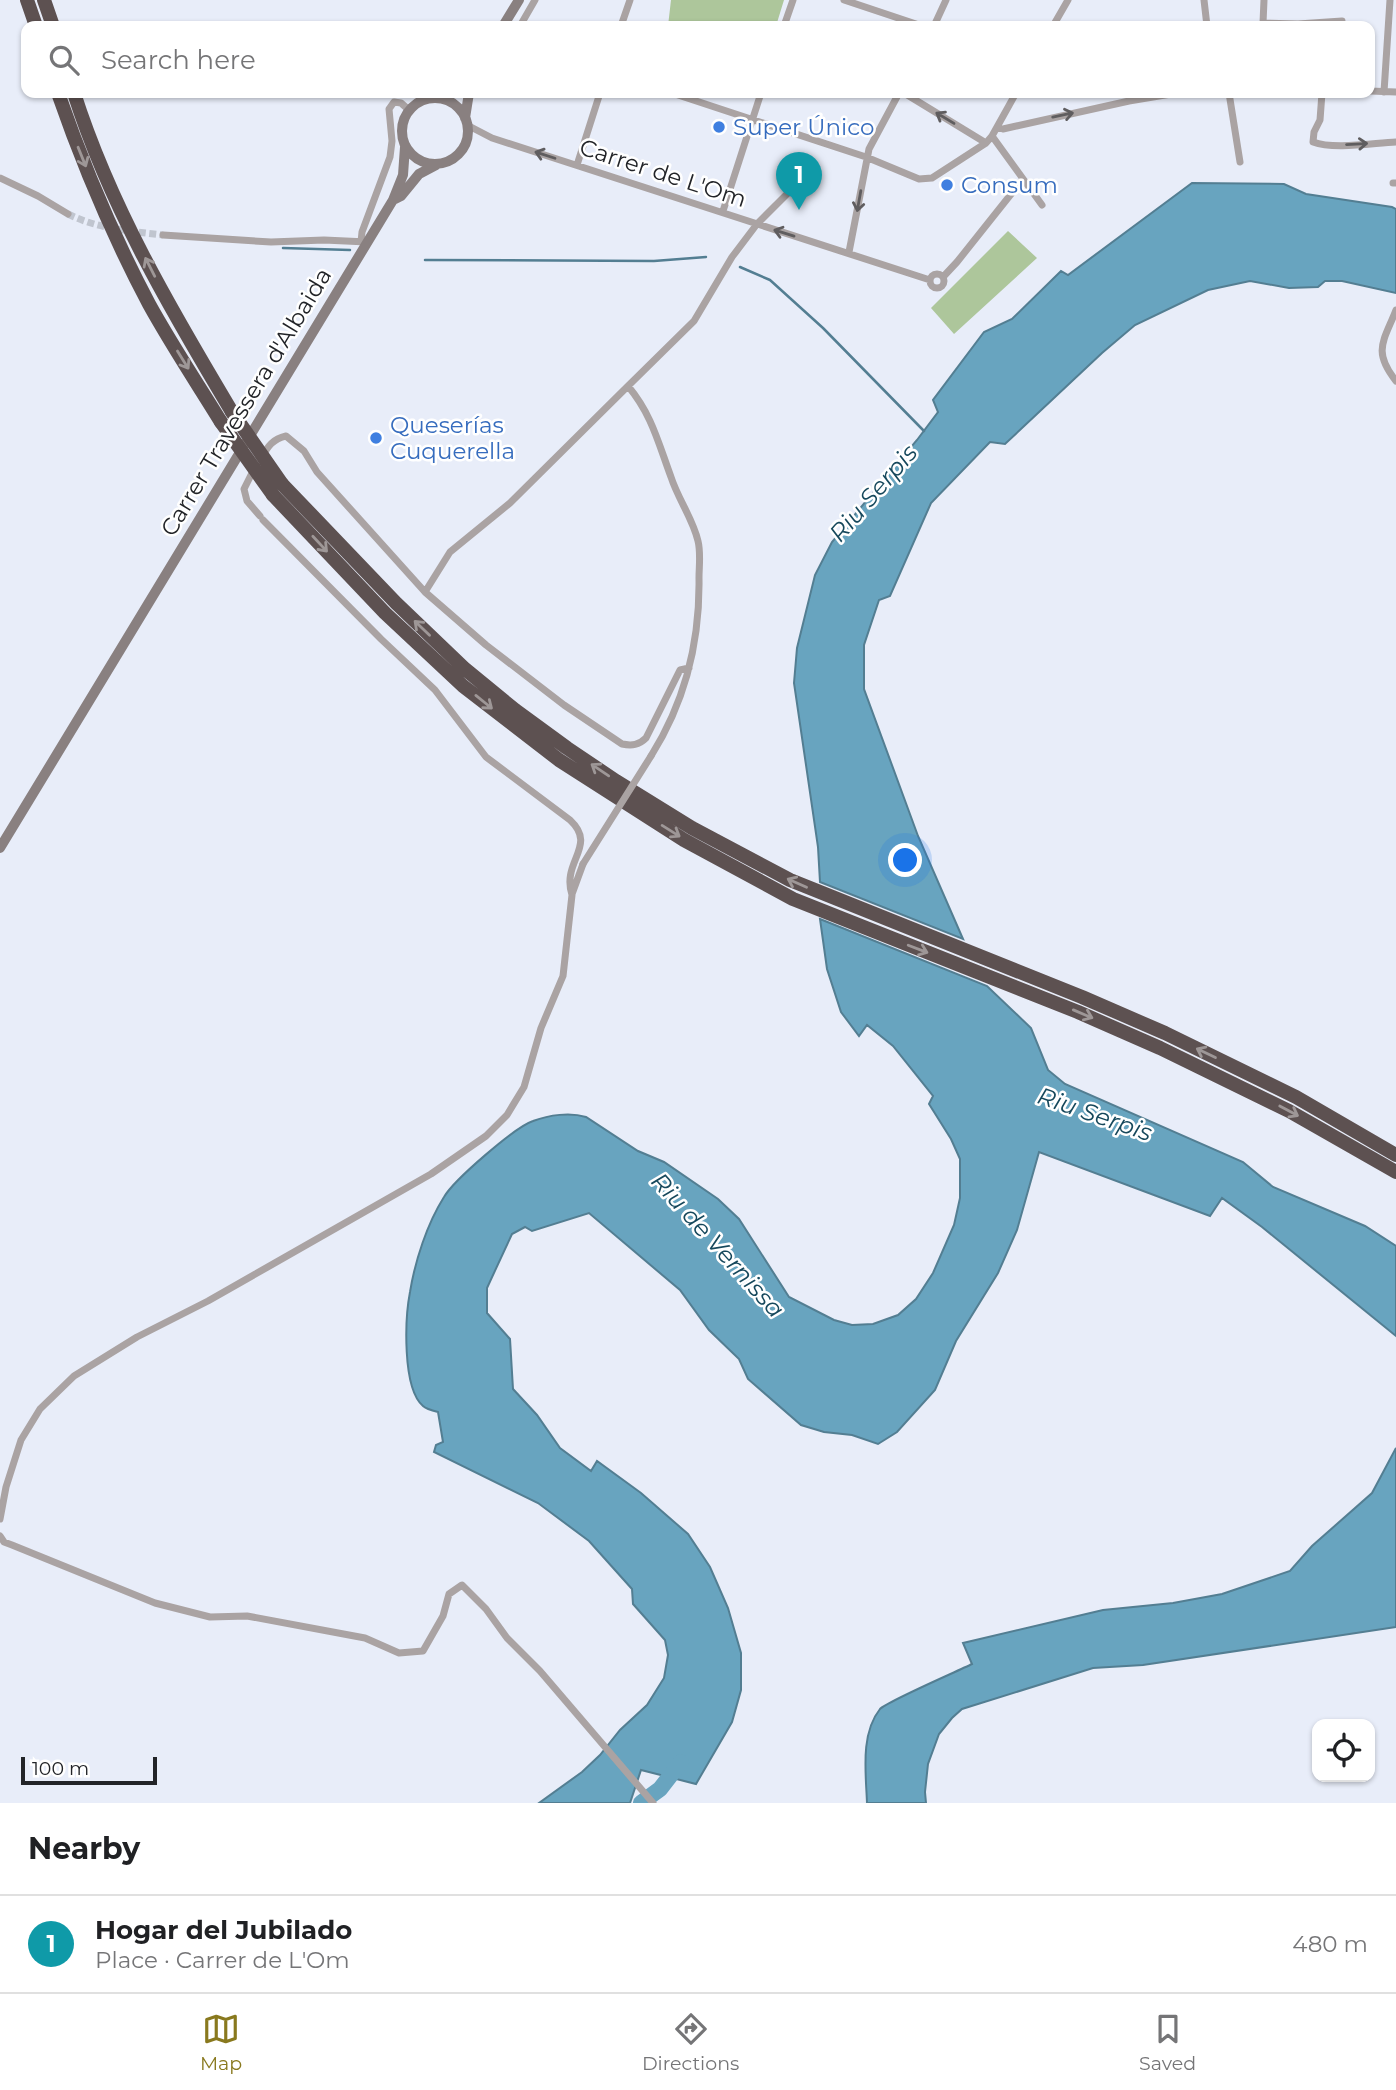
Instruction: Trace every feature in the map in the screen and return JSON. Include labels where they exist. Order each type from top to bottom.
[{"type":"highway","points":[[27,0],[34,21]]},
{"type":"highway","points":[[44,0],[51,21]]},
{"type":"highway","points":[[60,98],[104,212],[174,347],[277,489],[385,613],[463,686],[580,775],[684,840],[793,899],[1160,1048],[1289,1111],[1396,1172]]},
{"type":"highway","points":[[76,98],[111,188],[226,417]]},
{"type":"highway","points":[[277,489],[465,669],[567,748],[692,828],[790,880],[1094,1002],[1189,1045],[1296,1097],[1396,1155]]},
{"type":"main road","points":[[498,21],[511,0]]},
{"type":"main road","points":[[506,21],[519,0]]},
{"type":"main road","points":[[431,98],[409,110],[402,128],[402,137],[405,146],[419,160],[438,164],[447,162],[461,151],[468,134],[466,121],[469,98]]},
{"type":"main road","points":[[441,98],[452,103],[466,121]]},
{"type":"main road","name":"Carrer Travessera d'Albaida","points":[[0,848],[364,242],[393,200],[403,175],[405,146]]},
{"type":"main road","name":"Carrer Travessera d'Albaida","points":[[393,200],[401,196],[419,174],[438,164]]},
{"type":"street","points":[[523,21],[535,0]]},
{"type":"street","points":[[623,21],[630,0]]},
{"type":"street","points":[[785,21],[793,0]]},
{"type":"street","points":[[844,0],[907,21]]},
{"type":"street","points":[[936,21],[946,0]]},
{"type":"street","points":[[1056,21],[1068,0]]},
{"type":"street","points":[[1204,0],[1206,21]]},
{"type":"street","points":[[1263,21],[1264,0]]},
{"type":"street","points":[[1384,92],[1389,0],[1396,2]]},
{"type":"street","points":[[1375,91],[1396,92]]},
{"type":"street","points":[[577,165],[598,98]]},
{"type":"street","points":[[687,98],[866,157],[919,178],[932,178],[989,139],[1013,98]]},
{"type":"street","points":[[723,211],[759,98]]},
{"type":"street","points":[[849,253],[866,157],[898,98]]},
{"type":"street","points":[[911,98],[989,139],[1042,205]]},
{"type":"street","points":[[997,127],[1003,129],[1147,98]]},
{"type":"street","points":[[1230,98],[1240,162]]},
{"type":"street","points":[[1322,98],[1320,120],[1313,142],[1342,145],[1396,142]]},
{"type":"street","points":[[364,242],[362,232],[390,157],[392,141],[389,109],[394,102],[401,103],[409,110]]},
{"type":"street","name":"Carrer de L'Om","points":[[466,121],[492,138],[929,280],[932,275],[943,277],[1023,179]]},
{"type":"street","points":[[425,592],[450,552],[510,503],[694,320],[757,224],[809,172]]},
{"type":"street","points":[[0,178],[68,214]]},
{"type":"street","name":"Carrer Travessera d'Albaida","points":[[163,235],[271,242],[364,242]]},
{"type":"street","points":[[1396,310],[1383,340],[1381,353],[1385,366],[1396,381]]},
{"type":"street","points":[[0,1519],[6,1487],[21,1440],[40,1409],[74,1376],[136,1337],[208,1301],[431,1174],[486,1136],[507,1115],[524,1087],[541,1028],[564,976],[572,895],[583,864],[670,723],[696,643],[700,608],[698,540],[672,482],[647,413],[628,386]]},
{"type":"street","points":[[572,895],[569,887],[570,870],[582,839],[576,825],[486,757],[435,690],[381,639],[247,501],[244,489],[247,482],[270,443],[286,436],[295,442],[317,472],[425,592],[564,705],[622,744],[632,746],[646,738],[680,670],[689,667]]},
{"type":"street","points":[[0,1536],[5,1542],[155,1603],[209,1617],[247,1616],[365,1638],[399,1653],[424,1651],[443,1616],[449,1594],[462,1585],[486,1609],[507,1638],[540,1671],[653,1803]]},
{"type":"green space","points":[[671,0],[784,0],[778,21],[669,21]]},
{"type":"green space","points":[[1008,231],[1037,258],[954,334],[931,308]]},
{"type":"water","name":"Riu Serpis","points":[[1192,183],[1284,184],[1306,194],[1396,209],[1396,293],[1342,281],[1325,281],[1318,287],[1289,288],[1250,281],[1208,290],[1135,325],[1005,444],[990,442],[931,503],[890,596],[879,600],[864,645],[864,689],[918,836],[963,939],[820,882],[818,847],[794,683],[797,648],[815,575],[832,542],[938,412],[933,400],[984,332],[1012,319],[1061,271],[1068,275]]},
{"type":"water","name":"Riu Serpis","points":[[820,919],[987,986],[1031,1028],[1048,1070],[1065,1084],[1243,1162],[1273,1187],[1365,1226],[1396,1246],[1396,1336],[1262,1227],[1222,1198],[1210,1216],[1039,1152],[1017,1230],[998,1273],[956,1341],[935,1390],[897,1432],[878,1444],[852,1435],[824,1432],[801,1425],[748,1379],[739,1359],[709,1330],[680,1290],[589,1213],[532,1231],[525,1227],[512,1234],[487,1288],[487,1313],[510,1339],[513,1389],[537,1415],[560,1448],[591,1471],[597,1461],[641,1493],[688,1534],[710,1567],[728,1608],[741,1653],[741,1690],[732,1722],[696,1784],[641,1770],[630,1803],[539,1803],[582,1772],[647,1705],[664,1678],[668,1655],[665,1640],[633,1604],[632,1589],[589,1541],[538,1503],[434,1452],[436,1445],[443,1442],[438,1412],[424,1407],[416,1397],[408,1369],[408,1304],[418,1255],[444,1197],[472,1167],[524,1125],[546,1117],[573,1115],[586,1117],[638,1151],[664,1162],[718,1199],[739,1219],[789,1297],[834,1320],[852,1325],[873,1324],[898,1315],[916,1299],[933,1273],[954,1225],[960,1198],[960,1159],[929,1104],[933,1096],[893,1046],[867,1025],[859,1036],[841,1012],[827,969]]},
{"type":"water","points":[[1396,1448],[1396,1627],[1143,1665],[1093,1668],[962,1709],[939,1734],[928,1764],[926,1803],[867,1803],[867,1742],[869,1730],[880,1709],[972,1664],[963,1643],[1103,1610],[1173,1603],[1222,1594],[1290,1571],[1312,1546],[1372,1493]]},
{"type":"waterway","points":[[283,248],[350,250]]},
{"type":"waterway","points":[[425,260],[654,261],[706,257]]},
{"type":"waterway","points":[[740,267],[770,280],[823,328],[924,431]]},
{"type":"waterway","name":"Riu de Vernissa","points":[[641,1803],[660,1789],[681,1762]]},
{"type":"tunnel","points":[[68,214],[103,226],[163,235]]},
{"type":"place","name":"Super Único","points":[[719,127]]},
{"type":"place","name":"Consum","points":[[947,185]]},
{"type":"place","name":"Hogar del Jubilado","points":[[799,210]]},
{"type":"place","name":"Queserías Cuquerella","points":[[376,438]]}]
